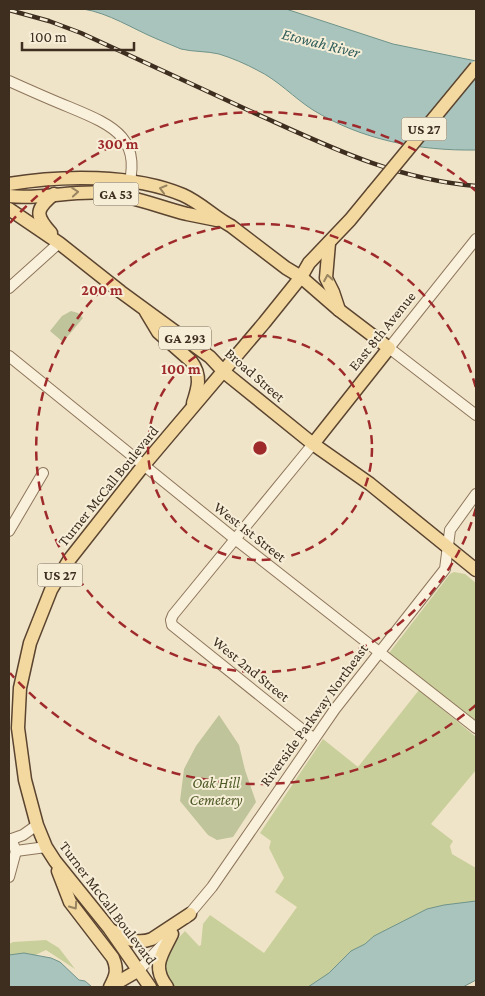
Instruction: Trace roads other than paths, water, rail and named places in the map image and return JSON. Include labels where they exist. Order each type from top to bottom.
[{"type":"main road","name":"Turner McCall Boulevard","points":[[150,987],[109,928],[55,861],[46,846],[38,825],[25,780],[19,735],[20,688],[30,643],[51,590],[69,560],[143,466],[224,372],[301,277],[309,264],[373,192],[476,67]]},
{"type":"main road","name":"GA 53","points":[[9,184],[64,178],[131,180],[168,189],[196,202],[301,277]]},
{"type":"main road","name":"GA 53","points":[[9,196],[39,197],[78,191],[126,196],[187,214],[221,220]]},
{"type":"main road","points":[[54,194],[41,206],[38,215],[40,221],[59,243]]},
{"type":"main road","name":"Broad Street","points":[[9,209],[59,243],[210,357],[224,372],[313,444],[370,484],[476,570]]},
{"type":"main road","points":[[329,243],[326,278],[334,292],[339,310]]},
{"type":"main road","points":[[301,277],[339,310],[389,348]]},
{"type":"main road","points":[[144,308],[158,332],[195,366],[198,388],[190,410]]},
{"type":"main road","name":"East 8th Avenue","points":[[313,444],[389,348]]},
{"type":"main road","points":[[55,861],[70,902],[113,958],[117,967],[112,987]]},
{"type":"main road","points":[[109,928],[130,940],[146,941],[190,914]]},
{"type":"main road","points":[[167,987],[159,975],[159,960],[172,934]]},
{"type":"main road","name":"Riverside Parkway Northeast","points":[[112,987],[138,970]]},
{"type":"main road","name":"Riverside Parkway Northeast","points":[[130,987],[138,970]]},
{"type":"street","points":[[9,81],[96,118],[116,130],[125,141],[130,155],[131,180],[126,196]]},
{"type":"street","name":"East 8th Avenue","points":[[389,348],[476,239]]},
{"type":"street","points":[[9,288],[59,243]]},
{"type":"street","points":[[389,348],[476,415]]},
{"type":"street","name":"West 1st Street","points":[[9,356],[143,466],[476,728]]},
{"type":"street","points":[[235,539],[313,444]]},
{"type":"street","points":[[9,532],[43,473]]},
{"type":"street","name":"Riverside Parkway Northeast","points":[[138,970],[190,914],[212,887],[335,709],[445,569],[450,530],[476,494]]},
{"type":"street","name":"West 2nd Street","points":[[235,539],[173,615],[172,625],[314,739]]},
{"type":"street","points":[[9,876],[16,851],[10,839],[23,835],[38,825]]},
{"type":"street","points":[[16,851],[46,846]]},
{"type":"water","name":"Etowah River","points":[[83,9],[286,9],[393,44],[476,61],[476,150],[412,146],[392,142],[351,129],[313,110],[265,74],[244,63],[210,52],[181,49],[112,18]]},
{"type":"water","points":[[476,901],[476,980],[463,987],[308,987],[329,973],[351,951],[365,944],[374,936],[427,909]]},
{"type":"water","points":[[24,953],[51,958],[60,962],[79,980],[85,981],[92,987],[9,987],[9,955]]},
{"type":"railway","points":[[9,10],[49,21],[81,33],[250,111],[360,159],[416,176],[476,186]]},
{"type":"park label","name":"Oak Hill Cemetery","points":[[216,792]]}]
